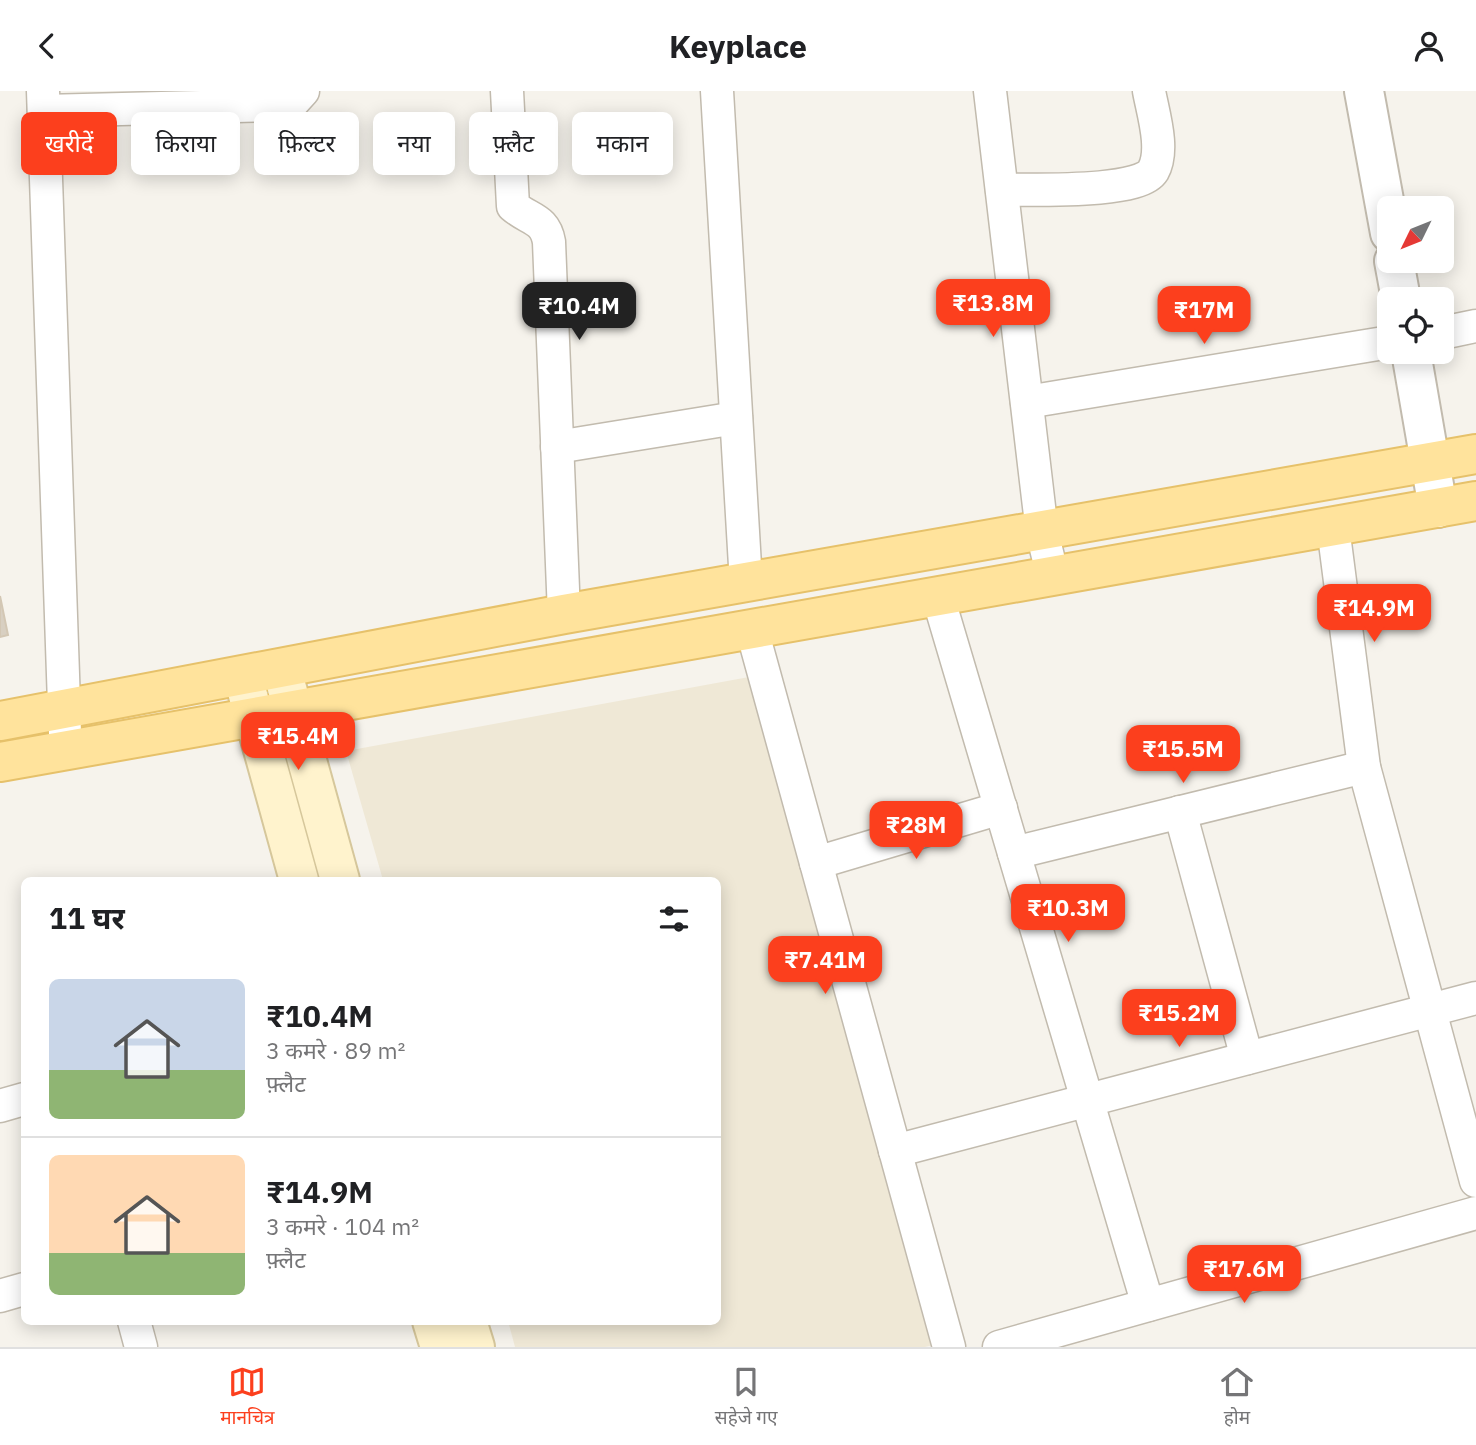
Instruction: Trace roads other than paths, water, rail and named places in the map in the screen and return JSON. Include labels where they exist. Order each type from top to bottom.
[{"type":"main road","points":[[0,721],[282,670],[564,614],[1476,454]]},
{"type":"main road","points":[[0,762],[1476,501]]},
{"type":"main road","points":[[282,670],[339,877]]},
{"type":"main road","points":[[243,677],[251,719],[298,877]]},
{"type":"main road","points":[[433,1325],[440,1347]]},
{"type":"main road","points":[[468,1325],[475,1347]]},
{"type":"street","points":[[66,751],[43,101],[279,105],[293,102],[303,91]]},
{"type":"street","points":[[507,91],[513,206],[521,213],[540,221],[547,228],[549,242],[564,614]]},
{"type":"street","points":[[717,91],[746,583]]},
{"type":"street","points":[[990,91],[1042,532],[1053,577]]},
{"type":"street","points":[[1002,191],[1116,186],[1140,182],[1153,171],[1158,151],[1149,91]]},
{"type":"street","points":[[1364,91],[1383,196]]},
{"type":"street","points":[[1454,331],[1476,326]]},
{"type":"street","points":[[1027,402],[1377,344]]},
{"type":"street","points":[[1413,364],[1438,508]]},
{"type":"street","points":[[557,447],[736,418]]},
{"type":"street","points":[[1333,527],[1364,767],[1476,1181]]},
{"type":"street","points":[[938,597],[1148,1305]]},
{"type":"street","points":[[752,630],[949,1347]]},
{"type":"street","points":[[1014,853],[1364,767]]},
{"type":"street","points":[[816,863],[1001,808]]},
{"type":"street","points":[[1180,812],[1247,1058]]},
{"type":"street","points":[[895,1151],[1476,998]]},
{"type":"street","points":[[0,1106],[21,1100]]},
{"type":"street","points":[[999,1347],[1476,1213]]},
{"type":"street","points":[[0,1296],[21,1290]]},
{"type":"street","points":[[135,1325],[141,1347]]}]
